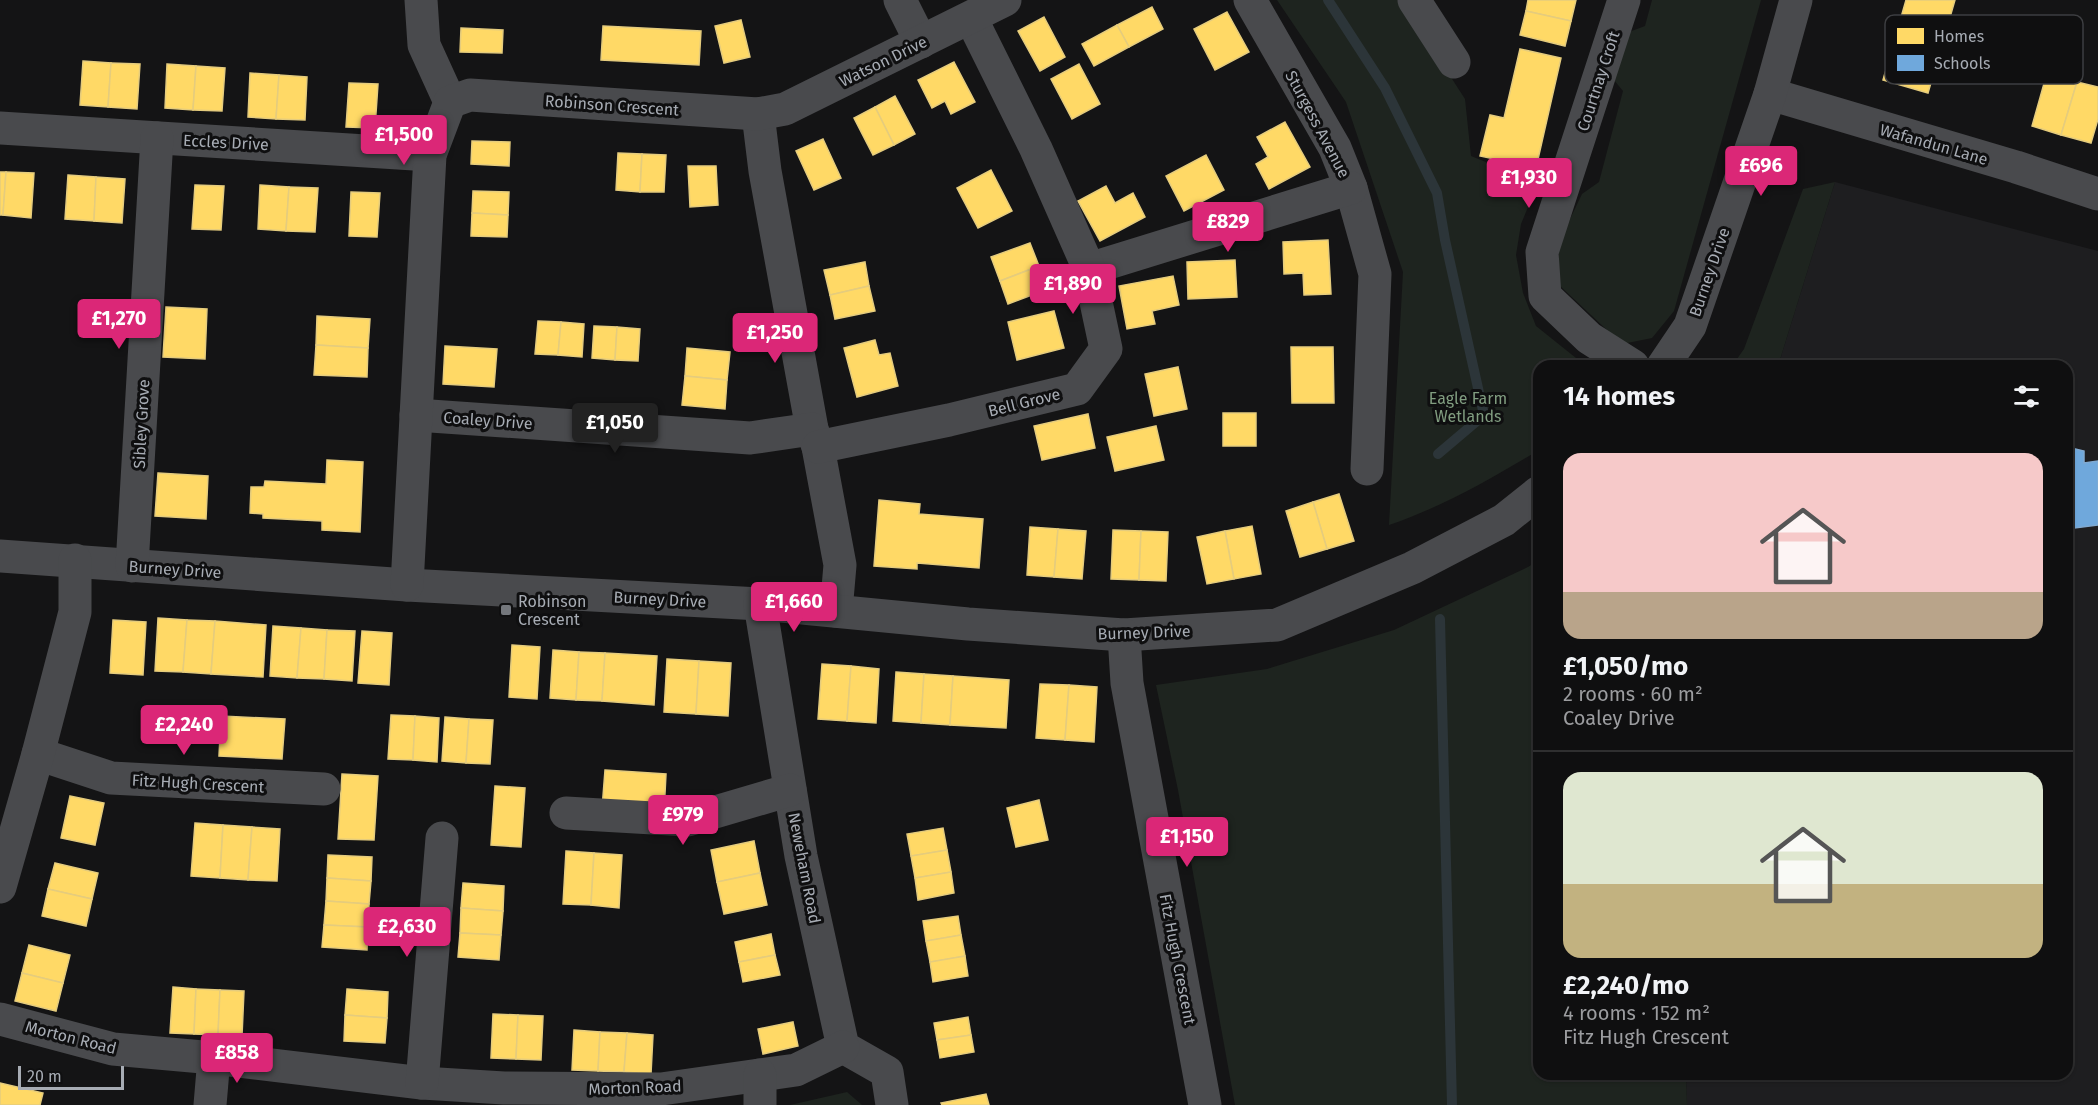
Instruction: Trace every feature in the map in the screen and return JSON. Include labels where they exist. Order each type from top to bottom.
[{"type":"street","points":[[407,585],[430,155],[450,102],[424,45],[421,0]]},
{"type":"street","points":[[900,0],[921,42]]},
{"type":"street","name":"Watson Drive","points":[[758,114],[785,109],[1005,0]]},
{"type":"street","name":"Sturgess Avenue","points":[[1250,0],[1335,148],[1351,188],[1375,274],[1367,469]]},
{"type":"street","points":[[1414,0],[1454,62]]},
{"type":"street","name":"Courtnay Croft","points":[[1624,0],[1542,252],[1545,296],[1589,338],[1624,360]]},
{"type":"street","name":"Burney Drive","points":[[1667,360],[1690,326],[1770,94],[1796,0]]},
{"type":"street","name":"Bell Grove","points":[[815,438],[950,420],[1077,389],[1106,349],[1089,269],[1036,149],[971,18]]},
{"type":"street","name":"Wafandun Lane","points":[[1770,94],[2016,167],[2098,194]]},
{"type":"street","name":"Robinson Crescent","points":[[450,102],[470,95],[758,114]]},
{"type":"street","points":[[758,114],[765,171],[840,565],[836,611]]},
{"type":"street","name":"Eccles Drive","points":[[11,129],[430,155]]},
{"type":"street","name":"Sibley Grove","points":[[132,566],[157,138]]},
{"type":"street","points":[[1089,269],[1351,188]]},
{"type":"street","name":"Coaley Drive","points":[[416,415],[750,438],[815,438]]},
{"type":"street","name":"Burney Drive","points":[[0,556],[407,585],[760,604],[968,624],[1124,635],[1277,624],[1412,568],[1504,520],[1533,497]]},
{"type":"street","points":[[0,887],[75,612],[75,560]]},
{"type":"street","name":"Neweham Road","points":[[760,604],[801,856],[843,1047]]},
{"type":"street","name":"Fitz Hugh Crescent","points":[[1124,635],[1127,683],[1205,1105]]},
{"type":"street","name":"Fitz Hugh Crescent","points":[[38,754],[111,778],[324,789]]},
{"type":"street","points":[[566,813],[688,820],[790,790]]},
{"type":"street","points":[[422,1083],[442,838]]},
{"type":"street","name":"Morton Road","points":[[0,1019],[113,1049],[214,1058],[422,1083],[503,1096],[661,1089],[760,1090],[843,1047]]},
{"type":"street","points":[[843,1047],[886,1072],[892,1105]]},
{"type":"street","points":[[210,1105],[214,1058]]},
{"type":"shaded area","points":[[1835,182],[2098,251],[2098,1105],[1687,1105],[1686,1080],[2073,1080],[2073,360],[1780,360]]},
{"type":"green space","name":"Eagle Farm Wetlands","points":[[1277,0],[1401,0],[1465,99],[1471,156],[1538,183],[1521,224],[1516,255],[1523,293],[1536,326],[1578,360],[1533,360],[1533,454],[1466,492],[1389,525],[1403,272],[1346,102]]},
{"type":"green space","points":[[1652,0],[1761,0],[1674,311],[1652,338],[1622,344],[1559,285],[1559,242],[1582,194],[1599,182],[1623,91],[1614,80],[1629,32],[1645,26]]},
{"type":"green space","points":[[1835,182],[1780,360],[1736,360],[1744,349],[1803,189]]},
{"type":"green space","points":[[1533,564],[1533,1080],[1686,1080],[1687,1105],[1235,1105],[1178,790],[1156,685],[1267,669],[1394,630]]},
{"type":"green space","points":[[847,1092],[862,1105],[790,1105]]},
{"type":"building: Homes","points":[[1528,0],[1576,0],[1571,21],[1526,11]]},
{"type":"building: Homes","points":[[1906,0],[1955,0],[1951,15],[1902,15]]},
{"type":"building: Homes","points":[[1152,7],[1163,29],[1129,47],[1117,25]]},
{"type":"building: Homes","points":[[1526,11],[1571,21],[1565,46],[1520,35]]},
{"type":"building: Homes","points":[[1227,12],[1249,52],[1215,70],[1194,29]]},
{"type":"building: Homes","points":[[1044,17],[1065,57],[1040,71],[1018,31]]},
{"type":"building: Homes","points":[[741,20],[750,57],[724,63],[715,26]]},
{"type":"building: Homes","points":[[1117,25],[1129,47],[1094,66],[1082,44]]},
{"type":"building: Homes","points":[[603,26],[701,31],[699,65],[601,60]]},
{"type":"building: Homes","points":[[461,28],[503,30],[502,53],[460,52]]},
{"type":"building: Homes","points":[[1520,49],[1561,58],[1536,168],[1480,156],[1490,115],[1504,118]]},
{"type":"building: Homes","points":[[83,61],[111,63],[108,107],[80,105]]},
{"type":"building: Homes","points":[[954,62],[975,102],[951,114],[945,101],[932,108],[918,80]]},
{"type":"building: Homes","points":[[111,63],[140,64],[137,109],[108,107]]},
{"type":"building: Homes","points":[[167,64],[196,66],[193,110],[165,108]]},
{"type":"building: Homes","points":[[1079,64],[1100,104],[1072,119],[1051,79]]},
{"type":"building: Homes","points":[[196,66],[225,68],[222,111],[193,110]]},
{"type":"building: Homes","points":[[250,73],[279,75],[276,119],[248,117]]},
{"type":"building: Homes","points":[[279,75],[307,77],[305,120],[276,119]]},
{"type":"building: Homes","points":[[349,83],[378,84],[375,128],[346,127]]},
{"type":"building: Homes","points":[[1897,84],[1931,84],[1928,93]]},
{"type":"building: Homes","points":[[2044,84],[2076,84],[2061,135],[2032,126]]},
{"type":"building: Homes","points":[[2076,84],[2098,87],[2098,119],[2091,143],[2061,135]]},
{"type":"building: Homes","points":[[895,96],[915,134],[894,145],[875,107]]},
{"type":"building: Homes","points":[[875,107],[894,145],[873,155],[854,118]]},
{"type":"building: Homes","points":[[1285,122],[1310,167],[1269,189],[1256,164],[1268,157],[1257,137]]},
{"type":"building: Homes","points":[[823,139],[841,178],[814,190],[796,151]]},
{"type":"building: Homes","points":[[472,141],[510,142],[509,166],[471,164]]},
{"type":"building: Homes","points":[[618,153],[642,154],[640,192],[616,190]]},
{"type":"building: Homes","points":[[642,154],[666,155],[664,192],[640,192]]},
{"type":"building: Homes","points":[[1206,155],[1224,190],[1184,211],[1166,176]]},
{"type":"building: Homes","points":[[688,166],[716,166],[718,205],[690,207]]},
{"type":"building: Homes","points":[[991,170],[1012,211],[978,228],[957,188]]},
{"type":"building: Homes","points":[[0,172],[6,172],[3,215],[0,215]]},
{"type":"building: Homes","points":[[6,172],[34,173],[31,218],[3,215]]},
{"type":"building: Homes","points":[[68,175],[96,177],[94,221],[65,219]]},
{"type":"building: Homes","points":[[96,177],[125,179],[122,223],[94,221]]},
{"type":"building: Homes","points":[[195,185],[224,186],[221,230],[192,229]]},
{"type":"building: Homes","points":[[260,185],[289,187],[286,231],[258,229]]},
{"type":"building: Homes","points":[[1106,186],[1115,203],[1133,193],[1145,217],[1100,241],[1078,201]]},
{"type":"building: Homes","points":[[289,187],[318,188],[315,232],[286,231]]},
{"type":"building: Homes","points":[[473,191],[509,192],[508,215],[472,213]]},
{"type":"building: Homes","points":[[351,192],[380,193],[377,237],[349,236]]},
{"type":"building: Homes","points":[[472,213],[508,215],[507,237],[471,236]]},
{"type":"building: Homes","points":[[1328,240],[1331,294],[1304,295],[1303,273],[1284,274],[1283,242]]},
{"type":"building: Homes","points":[[1030,243],[1039,266],[1000,281],[991,257]]},
{"type":"building: Homes","points":[[1235,260],[1237,297],[1188,299],[1187,262]]},
{"type":"building: Homes","points":[[865,262],[869,286],[830,295],[824,270]]},
{"type":"building: Homes","points":[[1039,266],[1048,289],[1008,304],[1000,281]]},
{"type":"building: Homes","points":[[1173,276],[1179,305],[1152,311],[1155,324],[1127,329],[1119,286]]},
{"type":"building: Homes","points":[[869,286],[875,311],[835,319],[830,295]]},
{"type":"building: Homes","points":[[166,307],[207,309],[205,359],[163,357]]},
{"type":"building: Homes","points":[[1054,311],[1064,348],[1017,360],[1008,322]]},
{"type":"building: Homes","points":[[317,316],[370,319],[368,348],[316,345]]},
{"type":"building: Homes","points":[[538,321],[561,322],[558,355],[535,354]]},
{"type":"building: Homes","points":[[561,322],[584,324],[582,357],[558,355]]},
{"type":"building: Homes","points":[[594,326],[617,327],[615,360],[592,358]]},
{"type":"building: Homes","points":[[617,327],[640,329],[638,361],[615,360]]},
{"type":"building: Homes","points":[[875,340],[879,355],[890,353],[898,386],[857,397],[844,348]]},
{"type":"building: Homes","points":[[316,345],[368,348],[367,377],[314,375]]},
{"type":"building: Homes","points":[[445,346],[497,349],[494,387],[443,384]]},
{"type":"building: Homes","points":[[1291,347],[1333,347],[1334,403],[1292,403]]},
{"type":"building: Homes","points":[[687,348],[730,352],[727,380],[685,376]]},
{"type":"building: Homes","points":[[1178,367],[1187,409],[1154,416],[1145,374]]},
{"type":"building: Homes","points":[[685,376],[727,380],[725,409],[682,405]]},
{"type":"building: Homes","points":[[1223,413],[1256,413],[1256,446],[1223,446]]},
{"type":"building: Homes","points":[[1088,414],[1095,448],[1042,460],[1034,426]]},
{"type":"building: Homes","points":[[1156,426],[1164,460],[1115,471],[1107,437]]},
{"type":"building: Homes","points":[[327,460],[363,462],[360,532],[322,530],[322,521],[263,518],[263,514],[250,513],[251,487],[264,487],[265,481],[326,484]]},
{"type":"building: Homes","points":[[158,473],[208,476],[206,519],[155,516]]},
{"type":"building: Homes","points":[[1339,494],[1354,541],[1327,549],[1313,502]]},
{"type":"building: Homes","points":[[879,500],[920,504],[919,514],[983,519],[979,568],[917,563],[917,569],[874,566]]},
{"type":"building: Homes","points":[[1313,502],[1327,549],[1300,557],[1286,511]]},
{"type":"building: Homes","points":[[1252,526],[1261,574],[1234,579],[1225,531]]},
{"type":"building: Homes","points":[[1030,527],[1058,529],[1054,577],[1027,575]]},
{"type":"building: Homes","points":[[1058,529],[1086,531],[1082,579],[1054,577]]},
{"type":"building: Homes","points":[[1113,530],[1141,531],[1139,580],[1111,579]]},
{"type":"building: Homes","points":[[1141,531],[1168,532],[1166,581],[1139,580]]},
{"type":"building: Homes","points":[[1225,531],[1234,579],[1207,584],[1197,537]]},
{"type":"building: Homes","points":[[158,618],[187,620],[183,672],[155,671]]},
{"type":"building: Homes","points":[[113,620],[146,622],[143,675],[110,673]]},
{"type":"building: Homes","points":[[187,620],[215,621],[211,674],[183,672]]},
{"type":"building: Homes","points":[[215,621],[266,625],[263,677],[211,674]]},
{"type":"building: Homes","points":[[273,626],[301,628],[297,678],[270,676]]},
{"type":"building: Homes","points":[[301,628],[327,630],[324,679],[297,678]]},
{"type":"building: Homes","points":[[327,630],[355,631],[352,681],[324,679]]},
{"type":"building: Homes","points":[[362,631],[392,633],[389,685],[358,683]]},
{"type":"building: Homes","points":[[512,645],[540,647],[537,699],[509,697]]},
{"type":"building: Homes","points":[[553,650],[579,652],[576,700],[550,698]]},
{"type":"building: Homes","points":[[579,652],[605,653],[602,701],[576,700]]},
{"type":"building: Homes","points":[[605,653],[657,656],[654,705],[602,701]]},
{"type":"building: Homes","points":[[667,659],[699,661],[696,714],[664,712]]},
{"type":"building: Homes","points":[[699,661],[731,663],[728,716],[696,714]]},
{"type":"building: Homes","points":[[822,664],[851,666],[847,721],[818,719]]},
{"type":"building: Homes","points":[[851,666],[879,669],[876,723],[847,721]]},
{"type":"building: Homes","points":[[896,672],[924,674],[921,723],[893,721]]},
{"type":"building: Homes","points":[[924,674],[953,676],[950,725],[921,723]]},
{"type":"building: Homes","points":[[953,676],[1009,680],[1006,728],[950,725]]},
{"type":"building: Homes","points":[[1040,684],[1069,685],[1065,740],[1036,738]]},
{"type":"building: Homes","points":[[1069,685],[1097,687],[1094,742],[1065,740]]},
{"type":"building: Homes","points":[[391,715],[415,716],[413,760],[388,759]]},
{"type":"building: Homes","points":[[221,716],[285,719],[282,759],[219,756]]},
{"type":"building: Homes","points":[[415,716],[439,718],[437,762],[413,760]]},
{"type":"building: Homes","points":[[445,717],[469,719],[466,763],[442,761]]},
{"type":"building: Homes","points":[[469,719],[493,720],[490,764],[466,763]]},
{"type":"building: Homes","points":[[605,770],[666,774],[664,813],[602,809]]},
{"type":"building: Homes","points":[[342,774],[378,776],[374,840],[338,839]]},
{"type":"building: Homes","points":[[495,786],[525,788],[521,847],[491,845]]},
{"type":"building: Homes","points":[[70,796],[104,803],[95,845],[61,838]]},
{"type":"building: Homes","points":[[1039,800],[1048,840],[1016,847],[1007,808]]},
{"type":"building: Homes","points":[[195,823],[223,825],[220,878],[191,876]]},
{"type":"building: Homes","points":[[223,825],[252,827],[248,880],[220,878]]},
{"type":"building: Homes","points":[[252,827],[280,829],[277,881],[248,880]]},
{"type":"building: Homes","points":[[943,828],[947,850],[911,856],[907,834]]},
{"type":"building: Homes","points":[[754,841],[760,873],[717,882],[711,850]]},
{"type":"building: Homes","points":[[947,850],[951,872],[915,878],[911,856]]},
{"type":"building: Homes","points":[[566,851],[594,853],[591,905],[563,904]]},
{"type":"building: Homes","points":[[594,853],[622,855],[619,908],[591,905]]},
{"type":"building: Homes","points":[[328,855],[372,857],[371,881],[327,878]]},
{"type":"building: Homes","points":[[55,863],[98,873],[92,899],[48,889]]},
{"type":"building: Homes","points":[[951,872],[954,893],[918,900],[915,878]]},
{"type":"building: Homes","points":[[760,873],[767,905],[724,914],[717,882]]},
{"type":"building: Homes","points":[[327,878],[371,881],[369,904],[326,901]]},
{"type":"building: Homes","points":[[463,883],[504,886],[503,911],[461,908]]},
{"type":"building: Homes","points":[[48,889],[92,899],[86,926],[42,916]]},
{"type":"building: Homes","points":[[326,901],[369,904],[368,927],[324,925]]},
{"type":"building: Homes","points":[[461,908],[503,911],[501,935],[460,933]]},
{"type":"building: Homes","points":[[958,916],[961,935],[926,941],[923,921]]},
{"type":"building: Homes","points":[[324,925],[368,927],[367,950],[322,947]]},
{"type":"building: Homes","points":[[460,933],[501,935],[499,960],[458,957]]},
{"type":"building: Homes","points":[[771,934],[775,955],[739,962],[735,942]]},
{"type":"building: Homes","points":[[961,935],[965,956],[930,962],[926,941]]},
{"type":"building: Homes","points":[[29,945],[70,955],[63,983],[22,973]]},
{"type":"building: Homes","points":[[775,955],[780,975],[743,982],[739,962]]},
{"type":"building: Homes","points":[[965,956],[968,976],[933,982],[930,962]]},
{"type":"building: Homes","points":[[22,973],[63,983],[56,1011],[15,1001]]},
{"type":"building: Homes","points":[[173,987],[196,989],[194,1034],[170,1033]]},
{"type":"building: Homes","points":[[196,989],[220,990],[218,1035],[194,1034]]},
{"type":"building: Homes","points":[[347,989],[388,992],[387,1018],[345,1015]]},
{"type":"building: Homes","points":[[220,990],[244,991],[242,1036],[218,1035]]},
{"type":"building: Homes","points":[[493,1014],[518,1015],[516,1059],[491,1058]]},
{"type":"building: Homes","points":[[345,1015],[387,1018],[385,1043],[344,1041]]},
{"type":"building: Homes","points":[[518,1015],[543,1016],[541,1060],[516,1059]]},
{"type":"building: Homes","points":[[968,1017],[971,1035],[937,1040],[934,1023]]},
{"type":"building: Homes","points":[[793,1022],[798,1046],[763,1054],[758,1029]]},
{"type":"building: Homes","points":[[574,1030],[600,1032],[598,1071],[572,1070]]},
{"type":"building: Homes","points":[[600,1032],[627,1033],[624,1072],[598,1071]]},
{"type":"building: Homes","points":[[627,1033],[653,1035],[651,1074],[624,1072]]},
{"type":"building: Homes","points":[[971,1035],[974,1052],[940,1058],[937,1040]]},
{"type":"building: Homes","points":[[0,1083],[43,1093],[40,1105],[0,1105]]},
{"type":"building: Homes","points":[[986,1094],[989,1105],[942,1105],[941,1103]]},
{"type":"building: Schools","points":[[2073,448],[2084,451],[2084,463],[2098,461],[2098,525],[2073,528]]},
{"type":"waterway","points":[[1328,0],[1385,88],[1437,193],[1445,240],[1484,415],[1438,454]]},
{"type":"waterway","points":[[1440,619],[1452,1105]]},
{"type":"place","name":"Robinson Crescent","points":[[506,610]]}]
